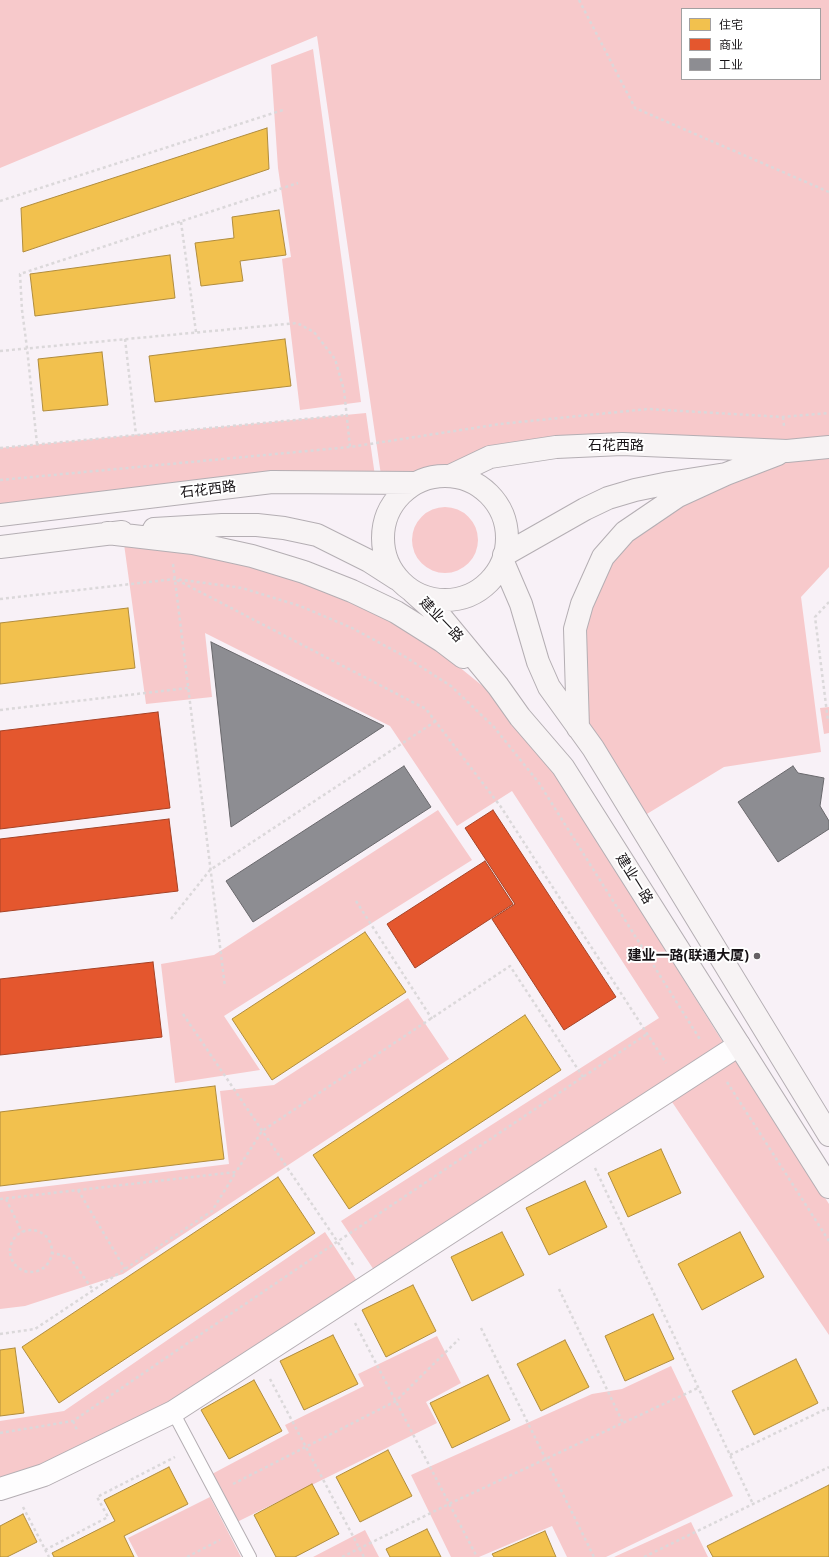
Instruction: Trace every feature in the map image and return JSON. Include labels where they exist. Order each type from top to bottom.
[{"type":"main road","name":"石花西路","points":[[450,476],[490,457],[556,447],[622,444],[787,451],[829,447]]},
{"type":"main road","name":"石花西路","points":[[504,558],[585,509],[608,498],[662,484],[726,474],[787,451]]},
{"type":"main road","points":[[578,728],[575,678],[575,629],[582,604],[603,557],[625,532],[678,496],[726,474]]},
{"type":"main road","points":[[0,547],[107,533],[222,524],[257,525],[284,528],[317,535],[369,561],[405,585],[430,598],[447,600],[465,597],[481,589],[494,577],[504,558],[507,545],[507,529],[503,513],[494,499],[477,485],[467,480],[450,476],[434,477],[416,483],[401,494],[390,509],[383,526],[383,545],[387,563],[405,585]]},
{"type":"main road","name":"石花西路","points":[[0,515],[272,482],[416,483]]},
{"type":"main road","points":[[107,533],[194,543],[252,556],[304,572],[352,591],[396,612],[442,641],[498,686]]},
{"type":"main road","points":[[504,558],[521,604],[538,662],[549,687],[593,748],[826,1123]]},
{"type":"main road","name":"建业一路","points":[[405,585],[441,617],[498,686],[520,717],[563,767],[829,1187]]},
{"type":"street","points":[[6,1487],[44,1475],[173,1412],[739,1045]]},
{"type":"lane","points":[[173,1412],[250,1557]]},
{"type":"path","points":[[579,0],[635,108],[829,192]]},
{"type":"path","points":[[0,201],[283,110]]},
{"type":"path","points":[[37,444],[22,310],[20,274],[298,183]]},
{"type":"path","points":[[181,222],[196,332]]},
{"type":"path","points":[[0,351],[297,323],[314,332],[335,359],[344,390],[350,447]]},
{"type":"path","points":[[125,339],[136,435]]},
{"type":"path","points":[[0,480],[350,447],[500,424],[648,409],[783,417],[829,413]]},
{"type":"path","points":[[0,448],[347,415]]},
{"type":"path","points":[[170,541],[225,986]]},
{"type":"path","points":[[175,579],[426,708],[501,807],[680,1084]]},
{"type":"path","points":[[0,599],[175,579],[242,588],[300,606],[352,628],[398,652],[451,686],[494,727],[539,783],[829,1241]]},
{"type":"path","points":[[829,602],[815,617],[829,721]]},
{"type":"path","points":[[0,710],[188,688]]},
{"type":"path","points":[[171,919],[210,870],[436,722]]},
{"type":"path","points":[[356,901],[432,1019]]},
{"type":"path","points":[[0,1334],[35,1329],[212,1211],[262,1131],[510,966],[583,1078]]},
{"type":"path","points":[[183,1014],[368,1286]]},
{"type":"path","points":[[0,1433],[73,1421],[648,1034]]},
{"type":"path","points":[[585,1145],[753,1504]]},
{"type":"path","points":[[0,1199],[236,1172]]},
{"type":"path","points":[[78,1190],[125,1269]]},
{"type":"path","points":[[5,1199],[22,1232]]},
{"type":"path","points":[[36,1231],[43,1234],[50,1246],[50,1260],[46,1266],[40,1270],[27,1272],[16,1266],[12,1261],[10,1248],[12,1242],[16,1236],[22,1232],[36,1231]]},
{"type":"path","points":[[51,1253],[62,1255],[71,1259],[93,1290]]},
{"type":"path","points":[[559,1289],[623,1423]]},
{"type":"path","points":[[344,1301],[477,1557]]},
{"type":"path","points":[[481,1328],[594,1557]]},
{"type":"path","points":[[216,1492],[396,1401],[459,1338]]},
{"type":"path","points":[[259,1357],[364,1557]]},
{"type":"path","points":[[342,1557],[449,1504],[698,1388]]},
{"type":"path","points":[[730,1455],[828,1408],[829,1411]]},
{"type":"path","points":[[45,1550],[108,1517],[97,1497],[192,1448]]},
{"type":"path","points":[[644,1557],[829,1467]]},
{"type":"path","points":[[6,1487],[49,1557]]},
{"type":"path","points":[[187,1557],[236,1532]]},
{"type":"shaded area","points":[[0,0],[829,0],[829,447],[622,444],[450,476],[434,477],[416,483],[382,482],[317,36],[0,168]]},
{"type":"shaded area","points":[[313,49],[361,402],[300,410],[282,259],[291,257],[278,168],[271,65]]},
{"type":"shaded area","points":[[366,413],[375,476],[0,512],[0,448]]},
{"type":"shaded area","points":[[829,448],[829,567],[801,597],[821,752],[724,767],[637,820],[578,728],[582,604],[604,557],[727,474]]},
{"type":"shaded area","points":[[445,507],[458,510],[468,517],[475,527],[478,540],[475,553],[468,563],[458,570],[445,573],[432,570],[422,563],[415,553],[412,540],[415,527],[422,517],[432,510]]},
{"type":"shaded area","points":[[124,544],[192,554],[255,567],[297,578],[393,620],[437,649],[490,692],[547,761],[724,1044],[376,1273],[341,1221],[659,1018],[512,791],[457,826],[390,726],[205,633],[212,697],[146,704]]},
{"type":"shaded area","points":[[829,707],[829,733],[824,734],[820,708]]},
{"type":"shaded area","points":[[438,810],[472,860],[224,1016],[260,1070],[175,1083],[161,964],[214,955]]},
{"type":"shaded area","points":[[408,998],[449,1059],[123,1274],[25,1306],[0,1309],[0,1192],[229,1164],[220,1091],[274,1085]]},
{"type":"shaded area","points":[[733,1055],[829,1204],[829,1335],[668,1096]]},
{"type":"shaded area","points":[[325,1232],[357,1281],[172,1407],[40,1468],[0,1480],[0,1421],[64,1411]]},
{"type":"shaded area","points":[[437,1336],[461,1383],[426,1402],[437,1423],[237,1522],[212,1474],[289,1433],[285,1425],[364,1386],[358,1374]]},
{"type":"shaded area","points":[[671,1366],[733,1496],[606,1557],[567,1557],[552,1526],[479,1557],[451,1557],[411,1475],[592,1394],[622,1389]]},
{"type":"shaded area","points":[[210,1497],[241,1557],[138,1557],[128,1538]]},
{"type":"shaded area","points":[[691,1522],[708,1557],[614,1557]]},
{"type":"shaded area","points":[[365,1530],[379,1557],[313,1557]]},
{"type":"building: 住宅","points":[[267,128],[269,169],[23,252],[21,208]]},
{"type":"building: 住宅","points":[[279,210],[286,255],[240,261],[243,281],[201,286],[195,243],[234,238],[232,217]]},
{"type":"building: 住宅","points":[[170,255],[175,298],[35,316],[30,274]]},
{"type":"building: 住宅","points":[[285,339],[291,386],[155,402],[149,356]]},
{"type":"building: 住宅","points":[[102,352],[108,405],[43,411],[38,359]]},
{"type":"building: 住宅","points":[[128,608],[135,668],[0,684],[0,623]]},
{"type":"building: 住宅","points":[[365,932],[406,992],[272,1080],[232,1019]]},
{"type":"building: 住宅","points":[[525,1015],[561,1070],[349,1209],[313,1155]]},
{"type":"building: 住宅","points":[[215,1086],[224,1159],[0,1186],[0,1112]]},
{"type":"building: 住宅","points":[[661,1149],[681,1193],[628,1217],[608,1173]]},
{"type":"building: 住宅","points":[[278,1177],[315,1233],[59,1403],[22,1347]]},
{"type":"building: 住宅","points":[[585,1181],[607,1227],[549,1255],[526,1208]]},
{"type":"building: 住宅","points":[[502,1232],[524,1275],[472,1301],[451,1257]]},
{"type":"building: 住宅","points":[[740,1232],[764,1277],[702,1310],[678,1264]]},
{"type":"building: 住宅","points":[[413,1285],[436,1331],[386,1357],[362,1310]]},
{"type":"building: 住宅","points":[[653,1314],[674,1359],[625,1381],[605,1336]]},
{"type":"building: 住宅","points":[[333,1335],[358,1384],[304,1410],[280,1361]]},
{"type":"building: 住宅","points":[[565,1340],[589,1387],[541,1411],[517,1364]]},
{"type":"building: 住宅","points":[[15,1348],[24,1413],[0,1416],[0,1350]]},
{"type":"building: 住宅","points":[[796,1359],[818,1403],[754,1435],[732,1391]]},
{"type":"building: 住宅","points":[[488,1375],[510,1420],[452,1448],[430,1403]]},
{"type":"building: 住宅","points":[[254,1380],[282,1431],[229,1459],[201,1410]]},
{"type":"building: 住宅","points":[[388,1450],[412,1496],[360,1522],[336,1477]]},
{"type":"building: 住宅","points":[[169,1467],[188,1504],[124,1536],[134,1557],[54,1557],[52,1553],[115,1521],[104,1500]]},
{"type":"building: 住宅","points":[[312,1484],[339,1534],[295,1557],[276,1557],[254,1515]]},
{"type":"building: 住宅","points":[[829,1485],[829,1557],[713,1557],[707,1546]]},
{"type":"building: 住宅","points":[[23,1514],[37,1542],[7,1557],[0,1557],[0,1526]]},
{"type":"building: 住宅","points":[[427,1529],[441,1557],[390,1557],[386,1549]]},
{"type":"building: 住宅","points":[[545,1531],[556,1557],[494,1557],[492,1554]]},
{"type":"building: 商业","points":[[158,712],[170,808],[0,829],[0,731]]},
{"type":"building: 商业","points":[[493,810],[616,997],[564,1030],[492,919],[515,904],[465,828]]},
{"type":"building: 商业","points":[[169,819],[178,891],[0,912],[0,839]]},
{"type":"building: 商业","points":[[485,861],[513,904],[415,968],[387,924]]},
{"type":"building: 商业","points":[[153,962],[162,1037],[0,1055],[0,979]]},
{"type":"building: 工业","points":[[211,642],[384,726],[231,827]]},
{"type":"building: 工业","points":[[404,766],[431,807],[253,922],[226,881]]},
{"type":"building: 工业","points":[[793,766],[798,773],[824,778],[820,806],[829,821],[829,829],[778,862],[738,802]]},
{"type":"place","name":"建业一路(联通大厦)","points":[[757,956]]}]
